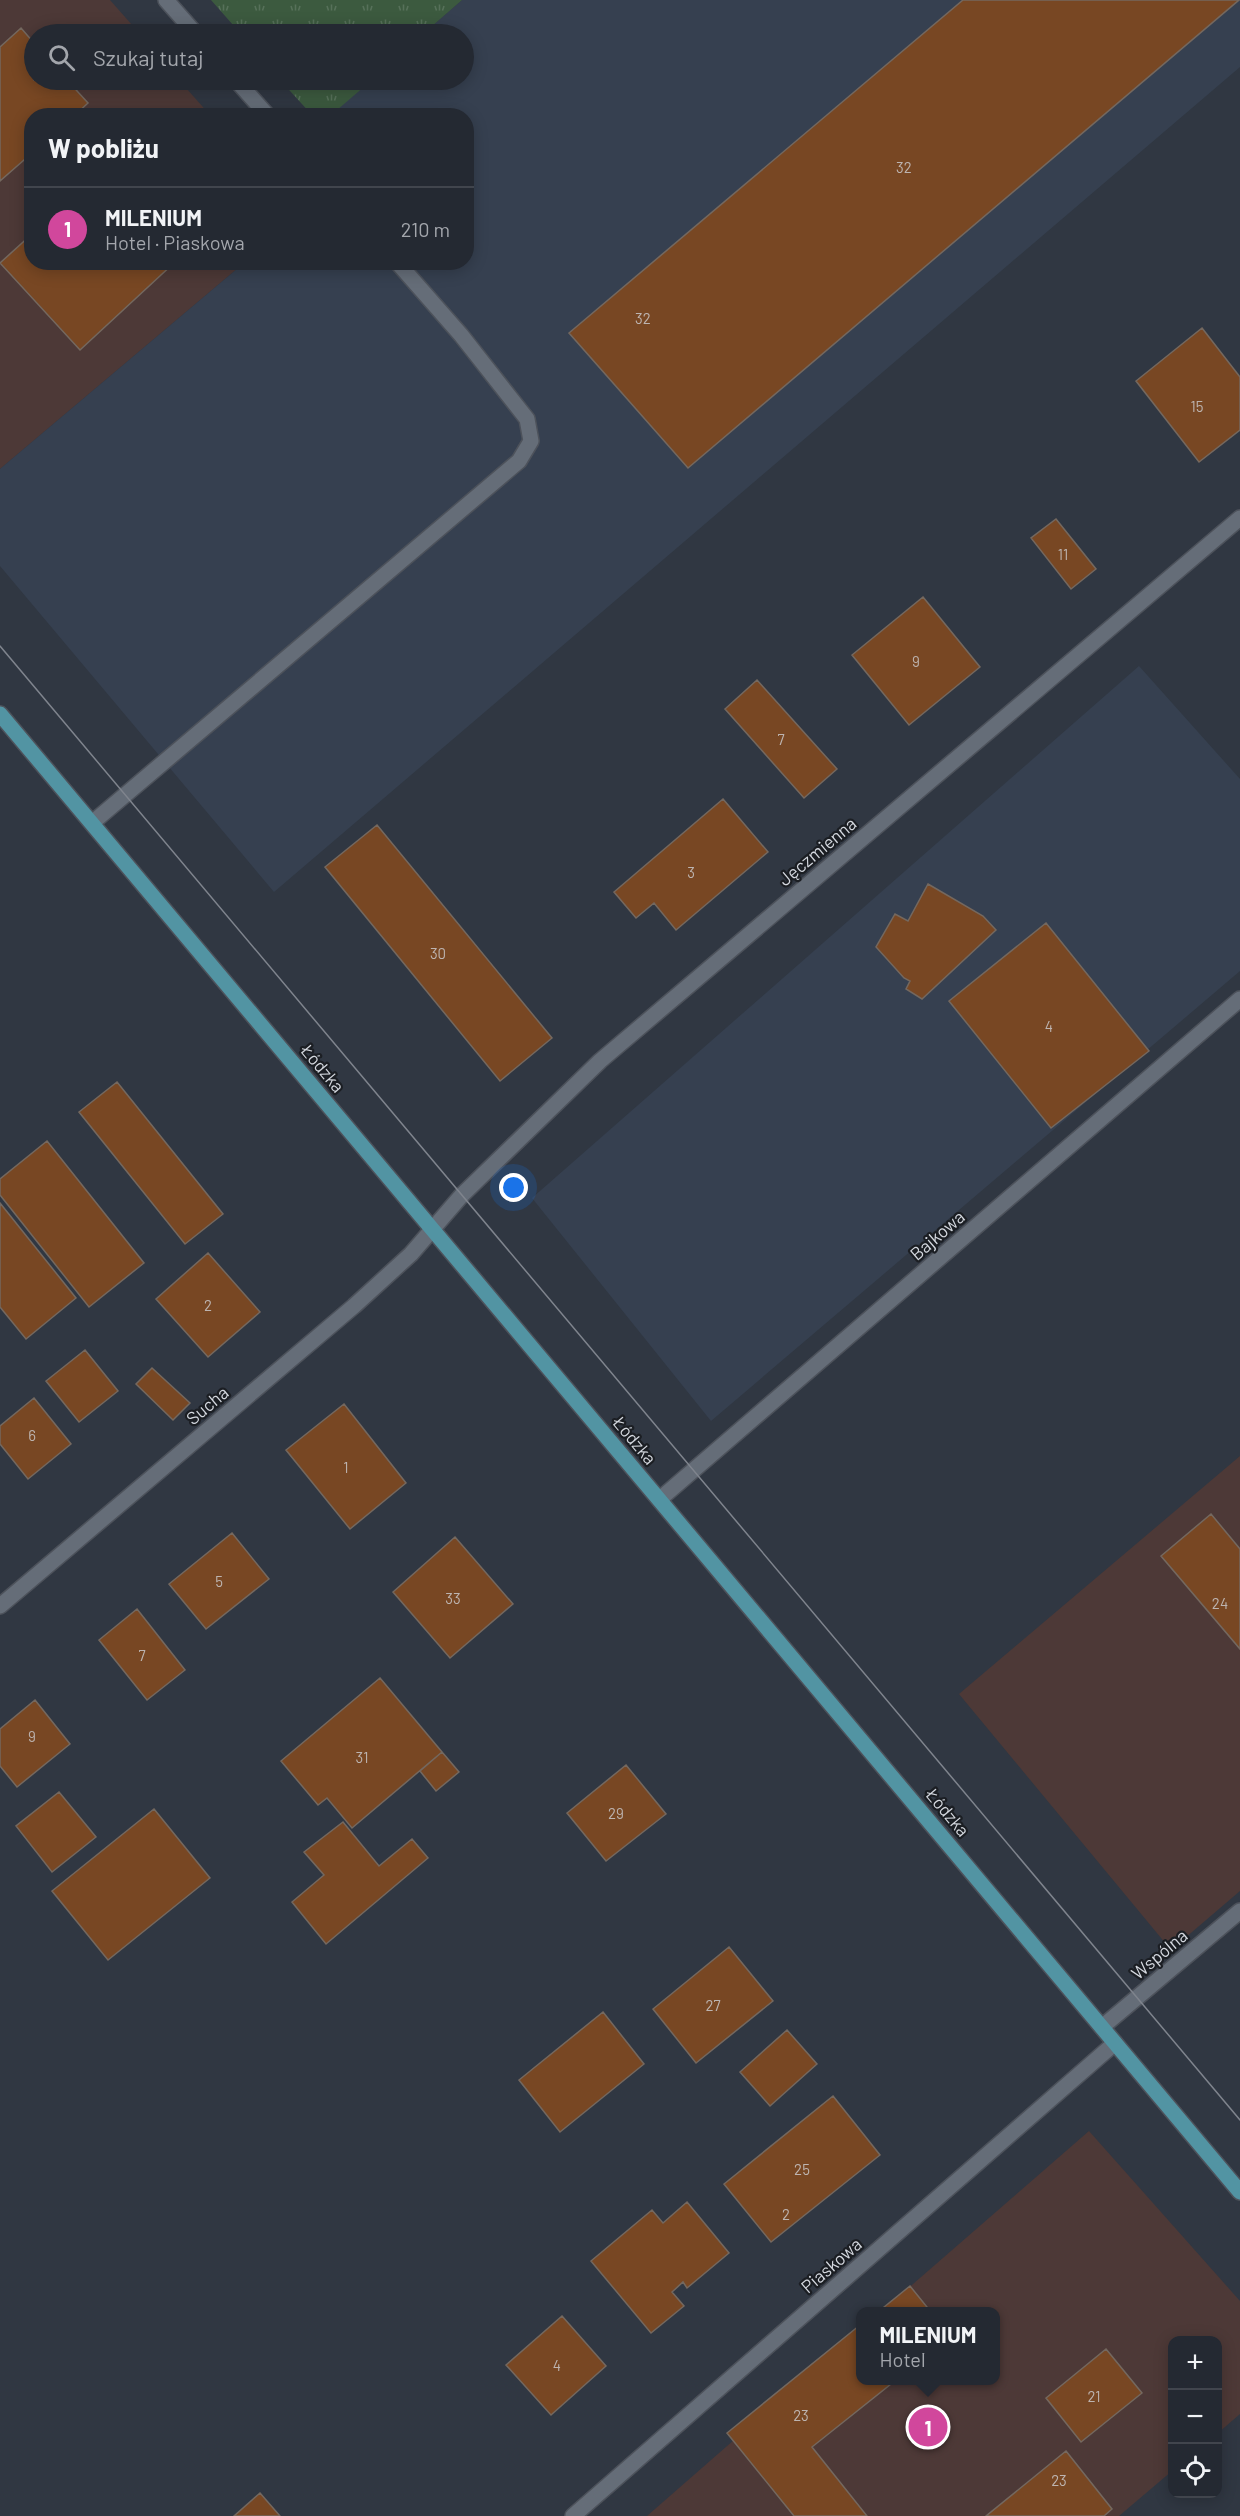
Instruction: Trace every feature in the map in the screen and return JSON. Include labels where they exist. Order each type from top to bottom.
[{"type":"main road","name":"Łódzka","points":[[0,714],[1240,2192]]},
{"type":"street","points":[[165,0],[187,24]]},
{"type":"street","points":[[245,90],[261,108]]},
{"type":"street","points":[[92,823],[519,461],[531,441],[527,419],[461,335],[405,270]]},
{"type":"street","name":"Jęczmienna","points":[[432,1228],[500,1157],[600,1061],[1240,518]]},
{"type":"street","name":"Bajkowa","points":[[660,1499],[1240,999]]},
{"type":"street","name":"Sucha","points":[[0,1606],[354,1306],[411,1254],[432,1228]]},
{"type":"street","name":"Wspólna","points":[[1102,2027],[1240,1911]]},
{"type":"street","name":"Piaskowa","points":[[573,2516],[1115,2043]]},
{"type":"shaded area","points":[[0,0],[110,0],[131,24],[24,24],[24,90],[188,90],[204,108],[24,108],[24,270],[236,270],[0,469]]},
{"type":"shaded area","points":[[462,0],[1240,0],[1240,67],[274,892],[0,566],[0,469],[236,270],[474,270],[474,108],[338,108],[360,90],[474,90],[474,24],[434,24]]},
{"type":"shaded area","points":[[1139,666],[1240,779],[1240,971],[711,1421],[532,1198]]},
{"type":"shaded area","points":[[1240,1456],[1240,1891],[1171,1950],[959,1694]]},
{"type":"shaded area","points":[[1089,2131],[1240,2301],[1240,2414],[1222,2430],[1222,2336],[1168,2336],[1168,2474],[1119,2516],[647,2516],[856,2333],[856,2385],[1000,2385],[1000,2307],[887,2307]]},
{"type":"green space","points":[[211,0],[462,0],[434,24],[232,24]]},
{"type":"green space","points":[[289,90],[360,90],[339,108],[306,108]]},
{"type":"building","points":[[963,0],[1239,0],[688,468],[569,333]]},
{"type":"building","points":[[21,28],[24,31],[24,90],[76,90],[88,103],[83,108],[24,108],[24,160],[0,181],[0,47]]},
{"type":"building","points":[[24,241],[24,270],[166,270],[80,350],[0,263]]},
{"type":"building","points":[[1202,328],[1240,377],[1240,430],[1199,462],[1136,381]]},
{"type":"building","points":[[1056,519],[1096,569],[1071,589],[1031,538]]},
{"type":"building","points":[[923,597],[980,667],[909,725],[852,655]]},
{"type":"building","points":[[757,680],[837,769],[804,798],[725,709]]},
{"type":"building","points":[[723,799],[768,852],[676,930],[654,903],[636,918],[614,892]]},
{"type":"building","points":[[377,825],[552,1038],[500,1081],[325,867]]},
{"type":"building","points":[[928,884],[983,916],[996,930],[922,999],[906,989],[910,981],[904,978],[876,947],[895,914],[908,921]]},
{"type":"building","points":[[1046,923],[1149,1051],[1051,1128],[949,1001]]},
{"type":"building","points":[[117,1082],[223,1214],[185,1244],[79,1112]]},
{"type":"building","points":[[47,1141],[144,1263],[89,1307],[0,1195],[0,1179]]},
{"type":"building","points":[[0,1203],[76,1298],[26,1339],[0,1307]]},
{"type":"building","points":[[208,1253],[260,1312],[208,1357],[156,1299]]},
{"type":"building","points":[[85,1350],[118,1391],[79,1422],[46,1381]]},
{"type":"building","points":[[152,1368],[190,1403],[173,1420],[136,1384]]},
{"type":"building","points":[[34,1398],[71,1444],[28,1479],[0,1444],[0,1426]]},
{"type":"building","points":[[344,1404],[406,1483],[350,1529],[286,1450]]},
{"type":"building","points":[[1211,1514],[1240,1549],[1240,1649],[1161,1556]]},
{"type":"building","points":[[232,1533],[269,1579],[206,1629],[169,1584]]},
{"type":"building","points":[[455,1537],[513,1604],[450,1658],[393,1592]]},
{"type":"building","points":[[137,1609],[185,1670],[147,1700],[99,1640]]},
{"type":"building","points":[[380,1678],[442,1752],[352,1828],[327,1798],[318,1805],[281,1761]]},
{"type":"building","points":[[35,1700],[70,1744],[17,1787],[0,1766],[0,1729]]},
{"type":"building","points":[[442,1752],[459,1772],[436,1791],[420,1771]]},
{"type":"building","points":[[626,1765],[666,1814],[606,1861],[567,1813]]},
{"type":"building","points":[[59,1792],[96,1837],[52,1872],[16,1826]]},
{"type":"building","points":[[154,1809],[210,1878],[108,1960],[52,1891]]},
{"type":"building","points":[[343,1822],[379,1866],[412,1839],[428,1858],[326,1944],[292,1902],[324,1875],[304,1852]]},
{"type":"building","points":[[729,1947],[773,2001],[696,2063],[653,2009]]},
{"type":"building","points":[[603,2012],[644,2064],[560,2132],[519,2080]]},
{"type":"building","points":[[787,2030],[817,2064],[770,2106],[740,2072]]},
{"type":"building","points":[[833,2096],[880,2155],[771,2242],[724,2184]]},
{"type":"building","points":[[687,2202],[729,2253],[687,2288],[683,2282],[672,2292],[684,2306],[651,2333],[591,2261],[652,2210],[663,2223]]},
{"type":"building","points":[[910,2286],[927,2307],[884,2307]]},
{"type":"building","points":[[562,2316],[606,2366],[551,2415],[506,2365]]},
{"type":"building","points":[[856,2328],[856,2385],[890,2385],[812,2447],[867,2516],[794,2516],[727,2433]]},
{"type":"building","points":[[1106,2349],[1142,2393],[1081,2442],[1046,2398]]},
{"type":"building","points":[[1066,2451],[1112,2509],[1104,2516],[986,2516]]},
{"type":"building","points":[[260,2493],[280,2516],[234,2516]]},
{"type":"tram line","points":[[0,646],[1240,2120]]},
{"type":"place","name":"MILENIUM","points":[[928,2427]]}]
